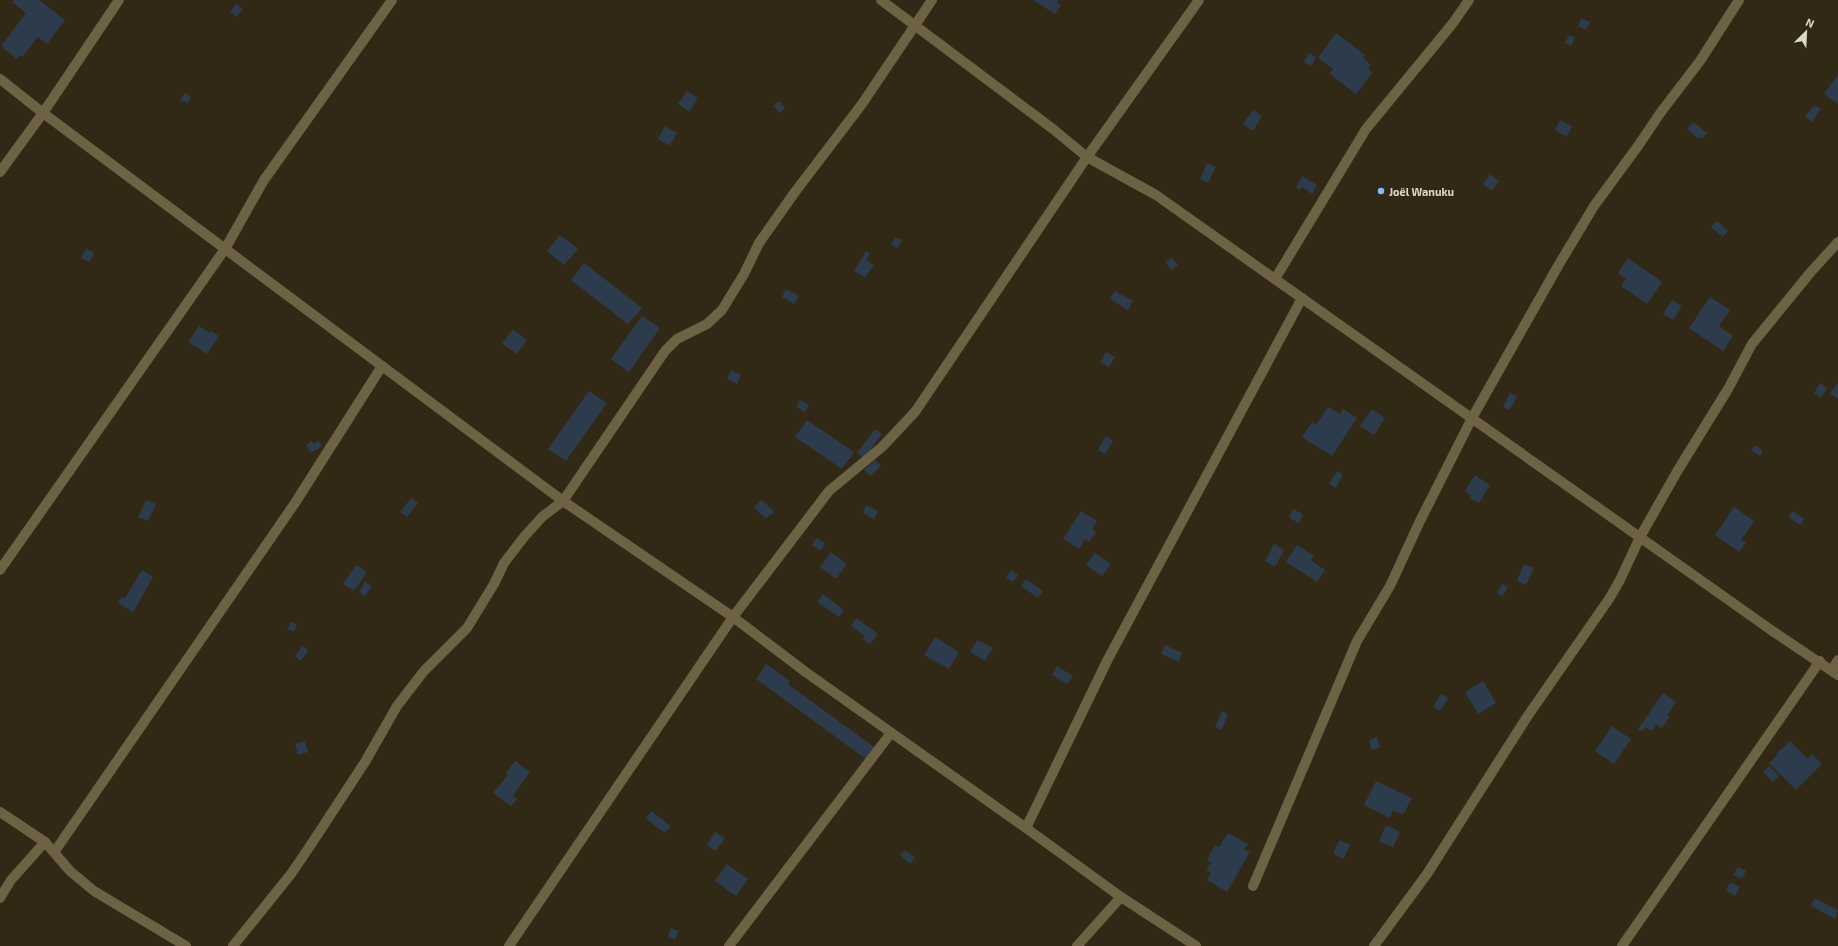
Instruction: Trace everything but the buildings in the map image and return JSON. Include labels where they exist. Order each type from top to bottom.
[{"type":"street","points":[[0,172],[43,113],[119,0]]},
{"type":"street","points":[[0,570],[225,249],[264,180],[392,0]]},
{"type":"street","points":[[881,0],[915,24],[998,90],[1053,129],[1087,157],[1156,195],[1771,630],[1835,672],[1838,660]]},
{"type":"street","points":[[233,946],[291,874],[364,762],[397,706],[424,671],[467,628],[494,584],[504,563],[524,537],[542,517],[563,501],[665,351],[676,339],[707,324],[722,310],[760,243],[795,192],[862,104],[932,0]]},
{"type":"street","points":[[509,946],[733,617],[829,491],[882,447],[915,412],[1087,157],[1199,0]]},
{"type":"street","points":[[1276,279],[1366,129],[1453,23],[1469,0]]},
{"type":"street","points":[[1253,886],[1357,641],[1390,586],[1420,521],[1472,418],[1558,266],[1594,206],[1661,112],[1700,61],[1739,0]]},
{"type":"street","points":[[0,79],[43,113],[563,501],[733,617],[806,673],[1121,897],[1196,946]]},
{"type":"street","points":[[1374,946],[1427,874],[1527,717],[1609,599],[1620,580],[1640,537],[1678,470],[1728,389],[1752,344],[1810,273],[1838,242]]},
{"type":"street","points":[[1026,828],[1108,659],[1302,298]]},
{"type":"street","points":[[54,851],[295,503],[382,366]]},
{"type":"street","points":[[1622,946],[1820,661]]},
{"type":"street","points":[[729,946],[891,733]]},
{"type":"street","points":[[0,812],[45,842],[70,871],[94,891],[186,946]]},
{"type":"street","points":[[0,898],[11,880],[45,842]]},
{"type":"street","points":[[1077,946],[1121,897]]},
{"type":"place","name":"Joël Wanuku","points":[[1381,191]]}]
